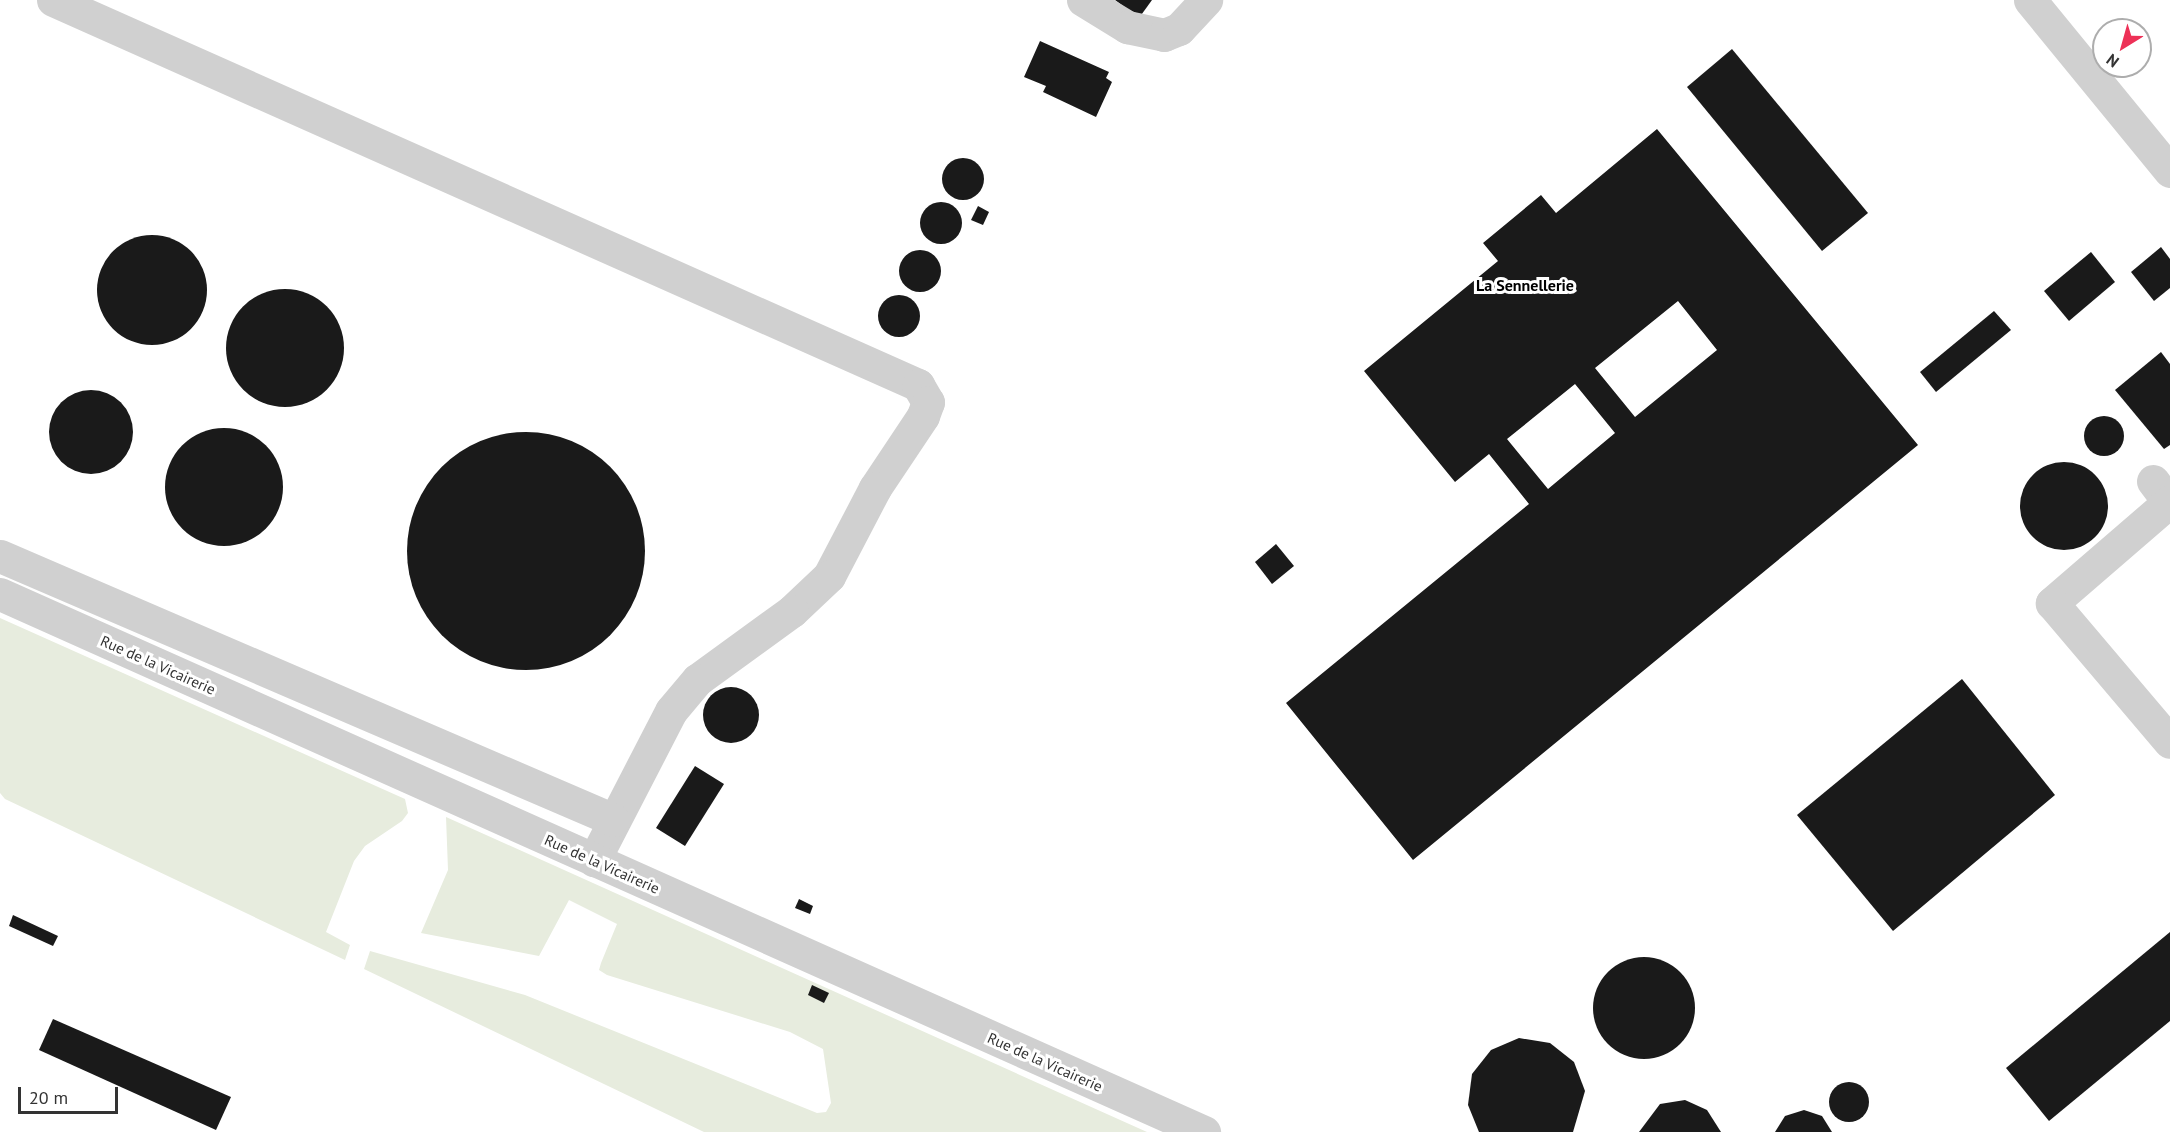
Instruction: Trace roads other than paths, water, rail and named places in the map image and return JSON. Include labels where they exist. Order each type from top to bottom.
[{"type":"street","points":[[53,0],[918,385],[928,402],[923,416],[874,488],[829,576],[792,611],[697,680],[671,711],[594,860]]},
{"type":"street","points":[[1083,0],[1126,27],[1164,35],[1179,29],[1206,0]]},
{"type":"street","points":[[2030,0],[2170,171]]},
{"type":"street","points":[[2153,481],[2169,502],[2052,603],[2170,742]]},
{"type":"street","points":[[0,556],[614,820]]},
{"type":"street","name":"Rue de la Vicairerie","points":[[0,594],[1203,1132]]},
{"type":"district","name":"La Sennellerie","points":[[1525,285]]}]
